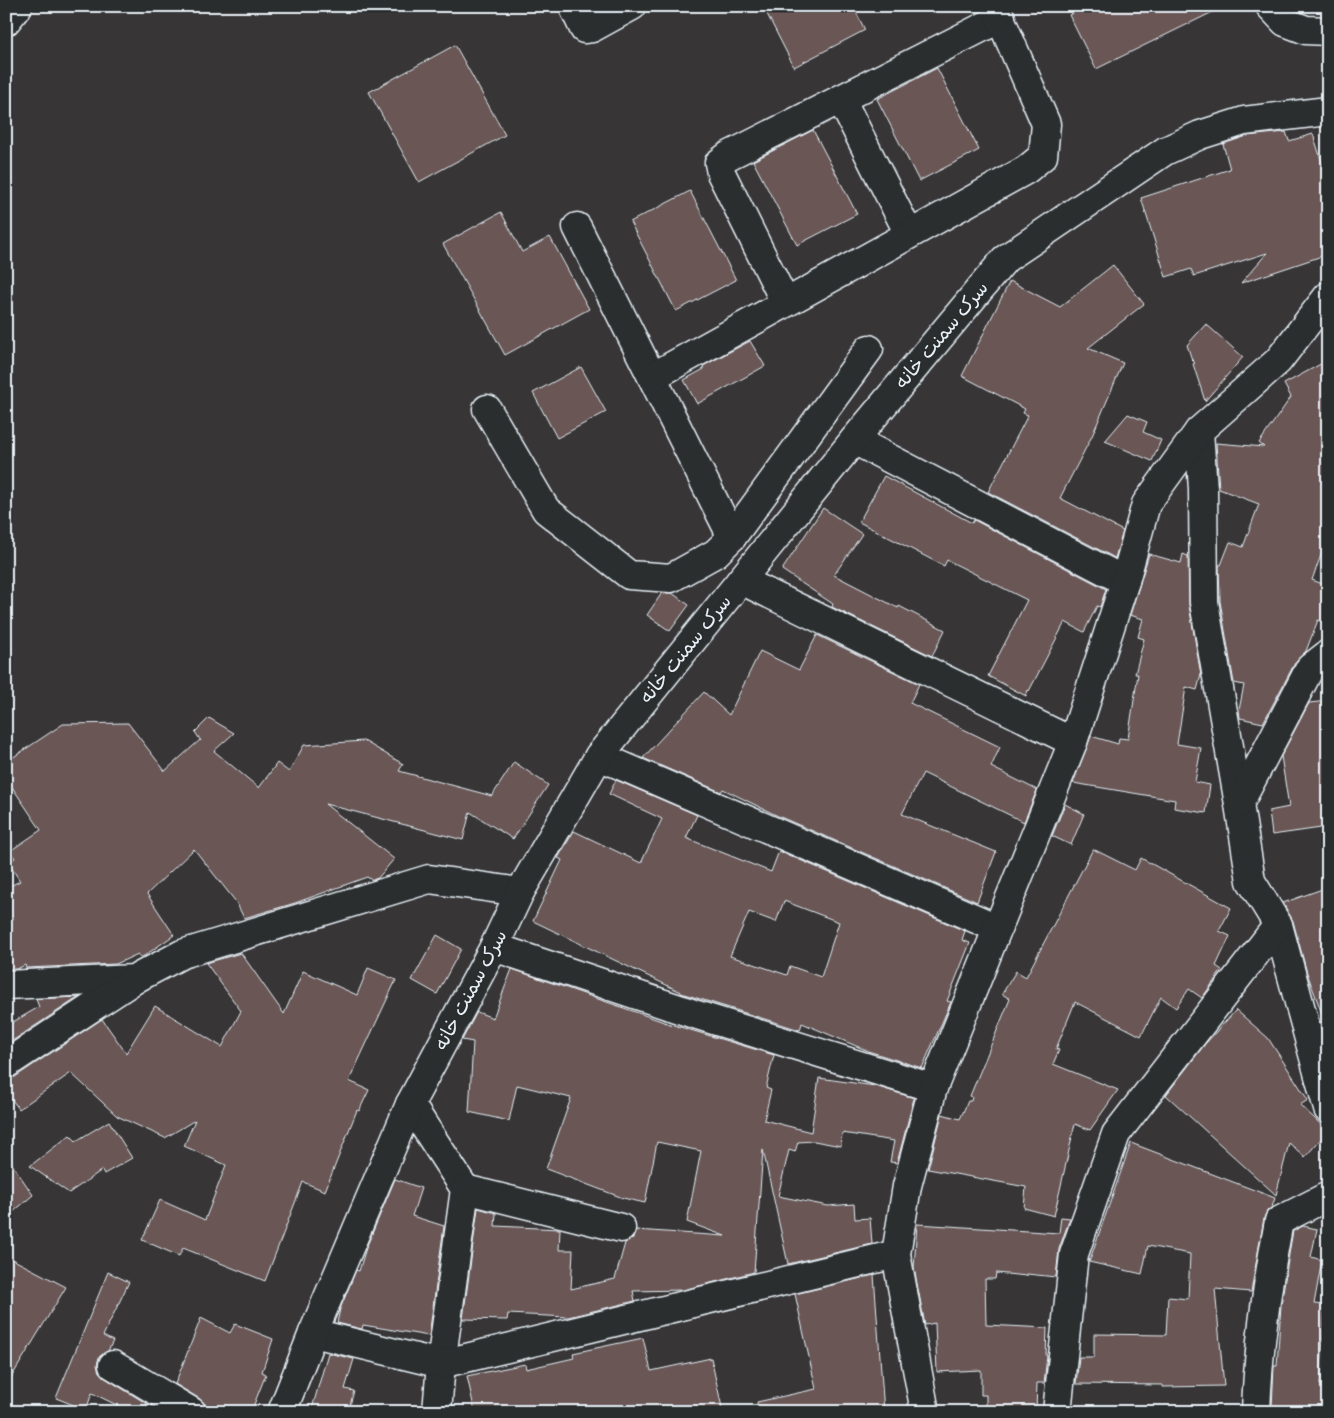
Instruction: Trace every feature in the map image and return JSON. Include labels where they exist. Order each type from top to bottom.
[{"type":"street","points":[[572,6],[584,29],[592,28],[632,6]]},
{"type":"street","points":[[1270,6],[1285,22],[1306,30],[1328,31]]},
{"type":"street","points":[[652,377],[1026,170],[1043,156],[1046,124],[998,12],[841,99],[728,156],[719,163],[721,173],[785,302]]},
{"type":"street","points":[[841,99],[909,234]]},
{"type":"street","name":"سرک سمنت خانه","points":[[282,1412],[313,1333],[410,1104],[494,947],[520,892],[599,756],[854,440],[1004,259],[1165,151],[1200,136],[1244,121],[1328,111]]},
{"type":"street","points":[[576,227],[732,537]]},
{"type":"street","points":[[925,1412],[896,1254],[907,1186],[933,1088],[1073,742],[1125,581],[1146,504],[1200,431],[1278,361],[1328,297]]},
{"type":"street","points":[[487,409],[546,510],[629,575],[671,578],[716,553],[732,537],[869,349]]},
{"type":"street","points":[[1200,431],[1203,489],[1204,602],[1251,881],[1278,926],[1328,1109]]},
{"type":"street","points":[[854,440],[1125,581]]},
{"type":"street","points":[[742,580],[1073,742]]},
{"type":"street","points":[[1239,804],[1310,668],[1328,654]]},
{"type":"street","points":[[599,756],[997,928]]},
{"type":"street","points":[[6,1064],[135,979],[182,954],[429,879],[520,892]]},
{"type":"street","points":[[1057,1412],[1074,1254],[1116,1134],[1278,926]]},
{"type":"street","points":[[494,947],[694,1014],[933,1088]]},
{"type":"street","points":[[6,985],[135,979]]},
{"type":"street","points":[[410,1104],[465,1189],[441,1364],[437,1412]]},
{"type":"street","points":[[465,1189],[621,1228]]},
{"type":"street","points":[[1256,1412],[1258,1363],[1270,1268],[1279,1221],[1328,1196]]},
{"type":"street","points":[[313,1333],[441,1364],[896,1254]]},
{"type":"street","points":[[113,1365],[192,1412]]},
{"type":"building","points":[[763,6],[853,6],[865,30],[794,67]]},
{"type":"building","points":[[1087,6],[1225,6],[1096,69],[1069,15]]},
{"type":"building","points":[[455,45],[505,135],[419,182],[369,92]]},
{"type":"building","points":[[937,68],[979,150],[919,181],[877,99]]},
{"type":"building","points":[[813,130],[857,214],[797,245],[753,161]]},
{"type":"building","points":[[1286,132],[1289,141],[1313,134],[1328,181],[1328,254],[1241,283],[1267,253],[1194,276],[1191,269],[1166,277],[1141,198],[1230,169],[1223,144],[1247,136]]},
{"type":"building","points":[[690,191],[736,280],[676,311],[630,222]]},
{"type":"building","points":[[501,212],[522,252],[550,237],[589,309],[505,355],[443,244]]},
{"type":"building","points":[[1113,265],[1144,304],[1088,348],[1123,363],[1092,436],[1060,498],[1123,531],[1115,558],[988,492],[1028,415],[1023,413],[1025,409],[962,376],[1010,281],[1060,307]]},
{"type":"building","points":[[1206,324],[1243,357],[1205,401],[1193,364],[1195,363],[1192,360],[1187,345]]},
{"type":"building","points":[[750,341],[765,366],[697,404],[684,380],[704,369],[703,366]]},
{"type":"building","points":[[1328,360],[1328,529],[1324,547],[1312,580],[1328,586],[1328,624],[1318,620],[1306,651],[1296,661],[1263,723],[1240,718],[1239,710],[1244,685],[1234,683],[1220,601],[1219,565],[1221,565],[1230,542],[1243,547],[1259,504],[1219,489],[1216,443],[1264,447],[1259,443],[1291,397],[1284,384]]},
{"type":"building","points":[[581,367],[606,412],[557,438],[533,393]]},
{"type":"building","points":[[1128,414],[1147,422],[1143,432],[1161,440],[1152,461],[1105,441]]},
{"type":"building","points":[[884,476],[972,523],[974,520],[1106,589],[1100,607],[1097,606],[1084,632],[1065,622],[1026,696],[988,676],[1027,600],[947,560],[944,566],[859,522]]},
{"type":"building","points":[[823,508],[862,534],[834,575],[945,630],[932,656],[832,607],[833,604],[782,570]]},
{"type":"building","points":[[1149,554],[1181,563],[1183,554],[1188,556],[1189,605],[1201,675],[1197,690],[1186,687],[1177,744],[1201,748],[1195,782],[1210,785],[1206,813],[1174,808],[1175,800],[1073,783],[1091,736],[1118,744],[1119,738],[1128,739],[1138,674],[1135,674],[1144,639],[1138,637],[1143,619],[1130,615]]},
{"type":"building","points":[[662,593],[672,593],[689,605],[670,631],[647,615]]},
{"type":"building","points":[[817,635],[919,684],[910,703],[1000,747],[991,767],[1037,790],[1024,822],[923,773],[902,814],[996,852],[977,902],[778,816],[723,789],[721,792],[643,758],[704,692],[729,715],[760,651],[799,670]]},
{"type":"building","points":[[1328,701],[1328,827],[1272,835],[1269,811],[1289,807],[1281,756],[1309,703]]},
{"type":"building","points":[[209,718],[234,733],[214,751],[259,788],[277,763],[289,772],[304,745],[364,741],[403,764],[399,771],[492,796],[514,762],[548,785],[513,839],[470,812],[463,840],[325,804],[394,859],[378,878],[372,880],[367,877],[295,903],[244,918],[236,902],[194,849],[147,894],[174,935],[144,956],[140,958],[138,954],[116,964],[26,968],[25,965],[17,969],[6,969],[6,888],[20,881],[8,862],[15,858],[10,851],[41,830],[6,778],[6,762],[63,724],[128,723],[165,771],[201,741],[195,732]]},
{"type":"building","points":[[616,780],[697,815],[686,838],[771,872],[779,851],[965,931],[962,940],[970,943],[947,1001],[951,1002],[922,1068],[868,1051],[802,1023],[800,1030],[681,993],[533,921],[562,860],[558,858],[574,831],[641,863],[662,819],[609,794]],"holes":[[[784,901],[839,922],[821,977],[790,966],[787,975],[730,956],[749,912],[776,922]]]},
{"type":"building","points":[[1065,804],[1084,814],[1071,845],[1052,836]]},
{"type":"building","points":[[1093,849],[1135,870],[1141,858],[1231,908],[1219,931],[1230,936],[1216,966],[1222,970],[1202,998],[1189,989],[1176,1008],[1161,997],[1141,1036],[1075,1002],[1056,1049],[1059,1050],[1053,1064],[1118,1090],[1090,1130],[1075,1124],[1054,1216],[1024,1208],[1026,1187],[928,1169],[942,1114],[960,1119],[968,1101],[971,1101],[972,1097],[970,1096],[1010,999],[1002,994],[1016,971],[1026,977]]},
{"type":"building","points":[[1328,887],[1328,1021],[1325,1022],[1307,973],[1293,921],[1283,903]]},
{"type":"building","points":[[437,935],[461,949],[437,994],[412,980]]},
{"type":"building","points":[[241,953],[284,1014],[303,971],[357,995],[368,968],[396,980],[349,1081],[369,1090],[359,1111],[357,1110],[325,1191],[303,1182],[265,1281],[183,1248],[179,1256],[142,1240],[160,1200],[205,1220],[226,1165],[184,1146],[195,1120],[165,1138],[117,1116],[71,1073],[19,1109],[6,1092],[6,1080],[15,1077],[102,1019],[126,1053],[155,1006],[222,1047],[241,1011],[206,963]]},
{"type":"building","points":[[512,969],[667,1023],[774,1055],[766,1088],[771,1090],[764,1120],[811,1132],[819,1078],[875,1086],[914,1098],[897,1163],[890,1162],[894,1141],[842,1133],[841,1146],[814,1141],[798,1142],[795,1152],[789,1150],[778,1196],[828,1206],[854,1204],[855,1219],[870,1218],[872,1244],[788,1264],[763,1150],[754,1272],[683,1290],[633,1291],[635,1301],[568,1317],[508,1314],[507,1320],[463,1319],[478,1208],[496,1213],[495,1226],[560,1229],[559,1250],[573,1250],[571,1289],[615,1279],[625,1243],[633,1238],[636,1230],[725,1236],[687,1222],[701,1151],[657,1142],[645,1203],[623,1198],[546,1169],[571,1098],[517,1085],[509,1121],[469,1112],[473,1042],[462,1040],[477,1012],[493,1018]]},
{"type":"building","points":[[79,997],[6,1045],[6,1026],[39,1007],[36,999]]},
{"type":"building","points":[[1236,1010],[1268,1038],[1308,1100],[1300,1105],[1328,1131],[1305,1157],[1289,1143],[1276,1195],[1166,1095],[1205,1044]]},
{"type":"building","points":[[109,1121],[132,1158],[104,1174],[102,1170],[69,1193],[30,1166],[70,1135],[76,1141]]},
{"type":"building","points":[[1131,1143],[1275,1198],[1272,1207],[1267,1211],[1264,1218],[1251,1292],[1215,1289],[1224,1386],[1163,1387],[1163,1385],[1076,1384],[1079,1357],[1094,1357],[1094,1334],[1166,1335],[1168,1297],[1188,1299],[1190,1254],[1148,1246],[1142,1274],[1089,1262]]},
{"type":"building","points":[[6,1155],[33,1195],[6,1218]]},
{"type":"building","points":[[395,1179],[421,1188],[412,1216],[444,1226],[429,1336],[363,1325],[362,1329],[337,1323],[340,1309],[356,1270],[359,1271],[366,1248]]},
{"type":"building","points":[[1061,1217],[1070,1218],[1059,1249],[1056,1277],[996,1273],[995,1279],[985,1279],[986,1325],[1047,1328],[1047,1356],[1044,1383],[1037,1383],[1036,1412],[986,1412],[986,1395],[981,1395],[981,1370],[937,1372],[935,1323],[925,1325],[914,1268],[917,1224],[1059,1233]]},
{"type":"building","points":[[1303,1226],[1317,1229],[1311,1257],[1322,1260],[1314,1304],[1325,1305],[1320,1385],[1328,1385],[1328,1412],[1272,1408],[1274,1366],[1277,1366],[1281,1305],[1290,1248],[1293,1231]]},
{"type":"building","points":[[6,1256],[66,1287],[6,1386]]},
{"type":"building","points":[[108,1272],[129,1282],[103,1336],[113,1341],[108,1351],[99,1357],[97,1365],[99,1372],[105,1378],[149,1405],[145,1412],[131,1412],[92,1393],[86,1410],[56,1398]]},
{"type":"building","points":[[874,1275],[884,1412],[758,1412],[757,1402],[816,1389],[795,1294]]},
{"type":"building","points":[[201,1318],[230,1333],[235,1324],[273,1339],[262,1372],[266,1374],[251,1412],[213,1412],[207,1409],[200,1399],[175,1384]]},
{"type":"building","points":[[643,1338],[651,1371],[711,1358],[723,1412],[637,1412],[636,1406],[609,1412],[475,1412],[467,1376],[525,1364],[526,1369],[574,1358],[573,1353]]},
{"type":"building","points":[[328,1353],[354,1359],[345,1389],[354,1391],[348,1412],[311,1412]]}]
